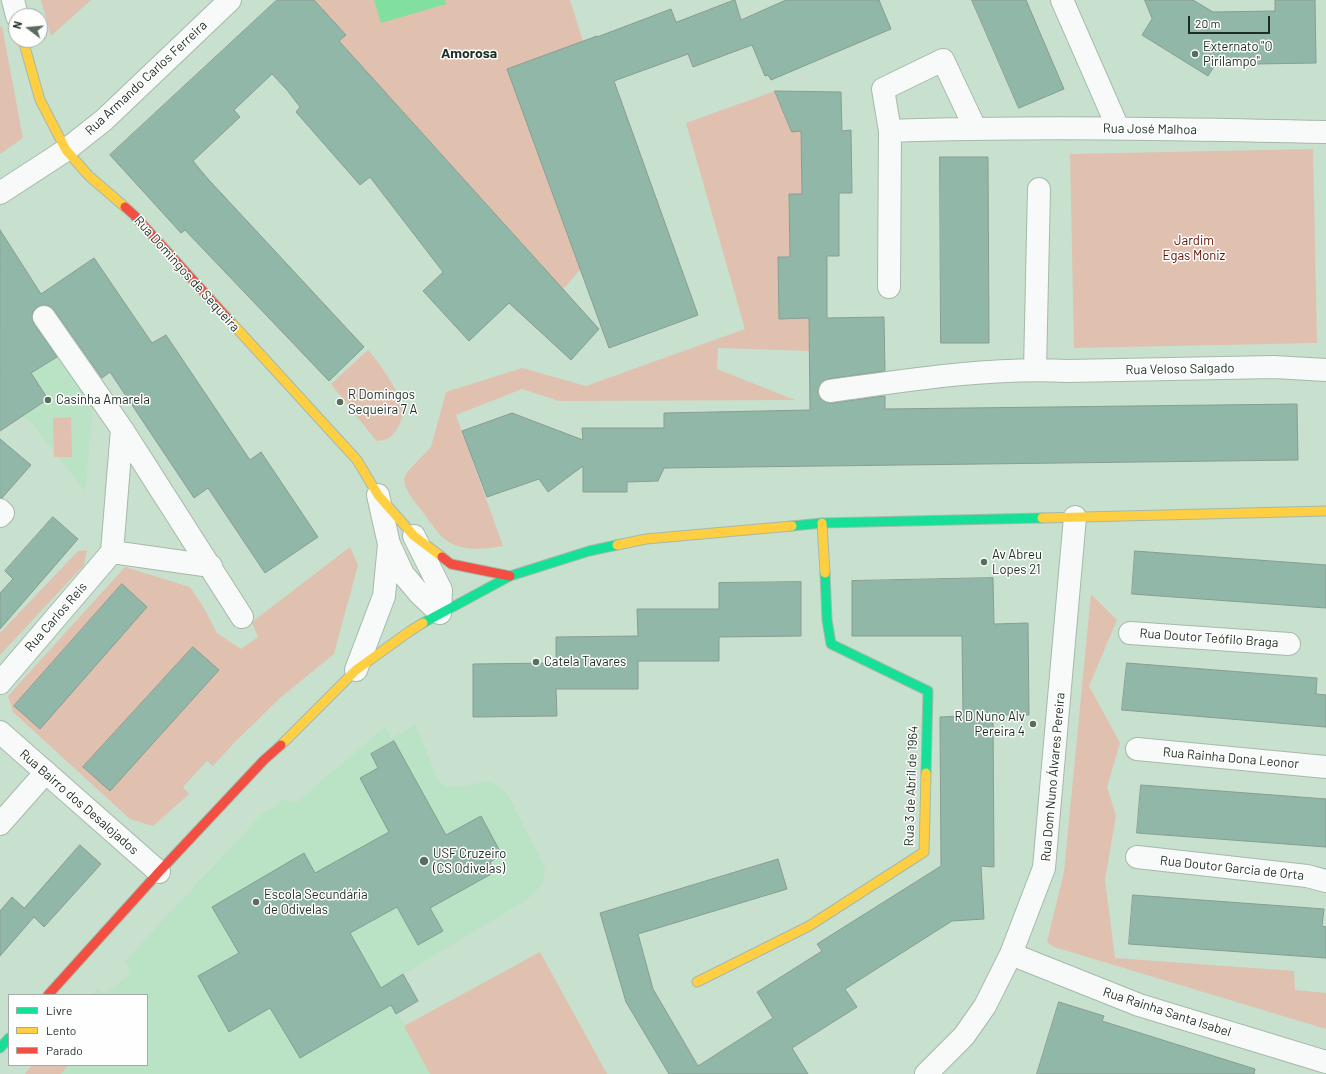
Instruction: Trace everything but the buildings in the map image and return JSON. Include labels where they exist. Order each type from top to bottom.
[{"type":"main road","name":"Rua Domingos de Sequeira","points":[[25,48],[40,100],[66,150],[89,176],[134,215],[357,460],[378,494],[414,536],[451,564],[510,576]]},
{"type":"main road","points":[[49,994],[159,872],[264,760],[356,670],[410,631],[440,613],[510,576],[589,551],[646,538],[822,523],[1326,511]]},
{"type":"main road","name":"Rua 3 de Abril de 1964","points":[[697,982],[809,926],[924,852],[928,691],[832,644],[827,620],[822,523]]},
{"type":"main road","points":[[0,1048],[8,1039]]},
{"type":"street","name":"Rua Armando Carlos Ferreira","points":[[0,193],[66,150],[104,120],[230,0]]},
{"type":"street","points":[[1062,0],[1118,128]]},
{"type":"street","points":[[889,287],[890,131],[883,89],[943,60],[975,128]]},
{"type":"street","name":"Rua José Malhoa","points":[[890,131],[975,128],[1118,128],[1326,132]]},
{"type":"street","points":[[1035,370],[1039,189]]},
{"type":"street","points":[[44,317],[122,429],[211,566],[242,617]]},
{"type":"street","name":"Rua Veloso Salgado","points":[[830,391],[922,378],[1035,370],[1068,371],[1266,367],[1326,370]]},
{"type":"street","points":[[122,429],[112,552],[211,566]]},
{"type":"street","points":[[378,494],[389,544],[403,574],[419,593],[440,613]]},
{"type":"street","points":[[0,510],[3,512],[0,516]]},
{"type":"street","name":"Rua Dom Nuno Álvares Pereira","points":[[926,1074],[964,1036],[985,1006],[1011,954],[1044,868],[1074,517]]},
{"type":"street","points":[[414,536],[441,590],[440,613]]},
{"type":"street","points":[[356,670],[384,596],[389,544]]},
{"type":"street","name":"Rua Carlos Reis","points":[[0,682],[112,552]]},
{"type":"street","name":"Rua Doutor Teófilo Braga","points":[[1130,633],[1289,644]]},
{"type":"street","name":"Rua Bairro dos Desalojados","points":[[0,732],[159,872]]},
{"type":"street","name":"Rua Rainha Dona Leonor","points":[[1137,749],[1326,767]]},
{"type":"street","points":[[0,824],[46,772]]},
{"type":"street","name":"Rua Doutor Garcia de Orta","points":[[1137,857],[1307,876],[1326,881]]},
{"type":"street","name":"Rua Rainha Santa Isabel","points":[[1011,954],[1139,1005],[1326,1062]]},
{"type":"shaded area","points":[[374,0],[445,0],[446,4],[381,23]]},
{"type":"shaded area","name":"Casinha Amarela","points":[[31,306],[93,406],[85,491],[34,426],[0,395],[0,327]]},
{"type":"shaded area","name":"Escola Secundária de Odivelas","points":[[415,725],[439,782],[446,786],[464,787],[485,781],[497,785],[506,792],[545,868],[544,879],[538,889],[529,898],[381,988],[405,1026],[540,952],[607,1074],[25,1074],[31,1066],[148,1066],[148,994],[93,994],[97,989],[105,993],[131,974],[125,961],[262,814],[275,807],[282,799],[296,803],[385,727],[391,739]]},
{"type":"green space","points":[[41,0],[91,0],[51,36],[48,25],[48,8],[43,8]]},
{"type":"green space","points":[[314,0],[570,0],[583,41],[507,69],[580,270],[532,324],[545,269],[339,41],[346,35]]},
{"type":"green space","points":[[2,26],[23,138],[0,154],[0,27]]},
{"type":"green space","points":[[775,91],[792,131],[801,131],[802,194],[789,194],[790,257],[778,257],[779,319],[809,318],[810,351],[718,348],[717,369],[795,400],[559,401],[522,389],[456,415],[503,546],[478,549],[454,545],[447,541],[438,533],[413,500],[406,488],[404,479],[408,471],[431,447],[446,392],[522,368],[586,386],[745,329],[686,123]]},
{"type":"green space","name":"Jardim Egas Moniz","points":[[1313,149],[1317,343],[1074,348],[1070,154]]},
{"type":"green space","points":[[368,350],[384,370],[399,396],[403,411],[401,420],[395,432],[389,438],[381,441],[377,441],[374,438],[331,384]]},
{"type":"green space","points":[[71,417],[72,457],[54,457],[53,418]]},
{"type":"green space","points":[[350,547],[358,565],[334,654],[280,698],[213,766],[207,761],[183,787],[189,794],[153,826],[130,819],[13,712],[8,696],[125,567],[190,587],[204,608],[217,633],[241,649],[258,637],[252,622]]},
{"type":"green space","points":[[87,550],[84,565],[0,655],[0,633],[78,551]]},
{"type":"green space","points":[[1091,594],[1117,620],[1089,686],[1120,743],[1107,787],[1116,816],[1105,880],[1115,958],[1294,971],[1295,990],[1326,993],[1326,1029],[1054,947],[1047,942],[1064,872]]},
{"type":"green space","points":[[540,952],[607,1074],[430,1074],[404,1026]]},
{"type":"green space","points":[[31,1066],[67,1066],[61,1074],[25,1074]]},
{"type":"traffic: fast","points":[[792,526],[822,523],[1042,518]]},
{"type":"traffic: fast","points":[[423,623],[510,576],[589,551],[617,545]]},
{"type":"traffic: fast","points":[[825,573],[827,620],[831,644],[928,691],[926,773]]},
{"type":"traffic: fast","points":[[0,1048],[8,1039]]},
{"type":"traffic: slow","points":[[25,48],[40,100],[66,150],[89,176],[125,207]]},
{"type":"traffic: slow","points":[[230,321],[357,460],[378,495],[414,536],[442,557]]},
{"type":"traffic: slow","points":[[1042,518],[1326,511]]},
{"type":"traffic: slow","points":[[822,523],[825,573]]},
{"type":"traffic: slow","points":[[617,545],[646,539],[792,526]]},
{"type":"traffic: slow","points":[[281,745],[356,670],[423,623]]},
{"type":"traffic: slow","points":[[697,982],[809,926],[924,852],[926,773]]},
{"type":"traffic: jam","points":[[125,207],[134,215],[230,321]]},
{"type":"traffic: jam","points":[[442,557],[451,564],[510,576]]},
{"type":"traffic: jam","points":[[49,994],[159,872],[264,760],[281,745]]},
{"type":"place","name":"Externato \"O Pirilampo\"","points":[[1195,54]]},
{"type":"place","name":"Casinha Amarela","points":[[48,400]]},
{"type":"place","name":"R Domingos Sequeira 7 A","points":[[340,402]]},
{"type":"place","name":"Av Abreu Lopes 21","points":[[984,562]]},
{"type":"place","name":"Catela Tavares","points":[[536,662]]},
{"type":"place","name":"R D Nuno Alv Pereira 4","points":[[1033,724]]},
{"type":"place","name":"USF Cruzeiro (CS Odivelas)","points":[[424,861]]},
{"type":"place","name":"Escola Secundária de Odivelas","points":[[256,902]]},
{"type":"district","name":"Amorosa","points":[[469,53]]}]
